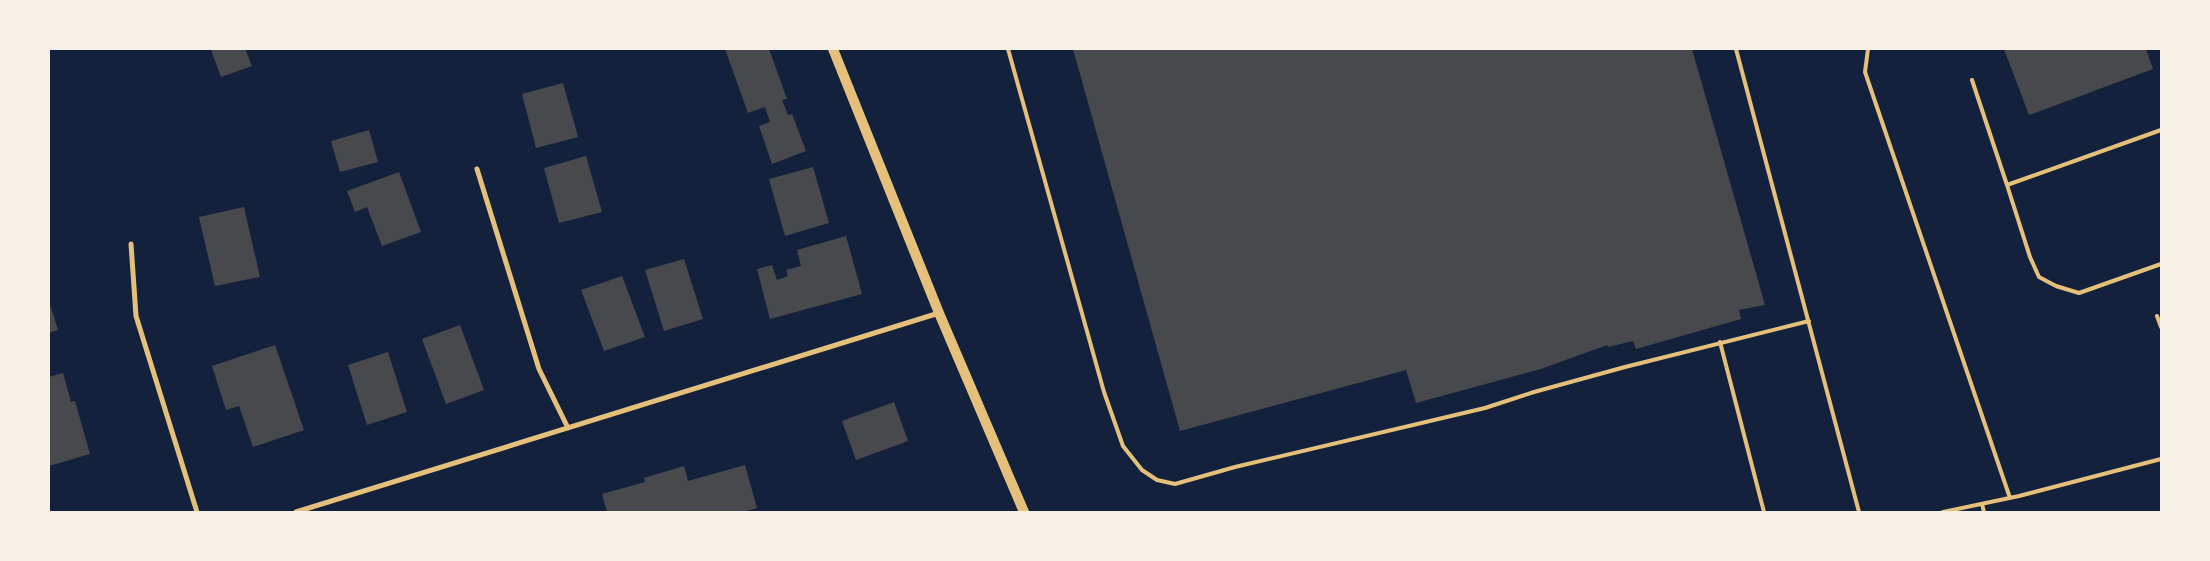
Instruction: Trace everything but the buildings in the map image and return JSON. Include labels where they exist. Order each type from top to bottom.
[{"type":"main road","points":[[833,49],[939,313],[1024,512]]},
{"type":"street","points":[[477,169],[539,369],[568,428]]},
{"type":"street","points":[[131,244],[136,316],[197,512]]},
{"type":"street","points":[[296,512],[939,313]]},
{"type":"lane","points":[[1008,49],[1104,392],[1123,446],[1142,470],[1157,480],[1175,484],[1272,458],[1485,408],[1534,392],[1720,342],[1809,321]]},
{"type":"lane","points":[[1736,49],[1859,512]]},
{"type":"lane","points":[[1868,49],[1865,72],[2010,498]]},
{"type":"lane","points":[[1972,80],[2030,257],[2039,277],[2056,286],[2079,292],[2161,264]]},
{"type":"lane","points":[[2007,185],[2161,130]]},
{"type":"lane","points":[[2157,316],[2161,326]]},
{"type":"lane","points":[[1720,342],[1764,512]]},
{"type":"lane","points":[[1943,512],[2010,498],[2161,459]]},
{"type":"lane","points":[[1982,504],[1984,512]]}]
